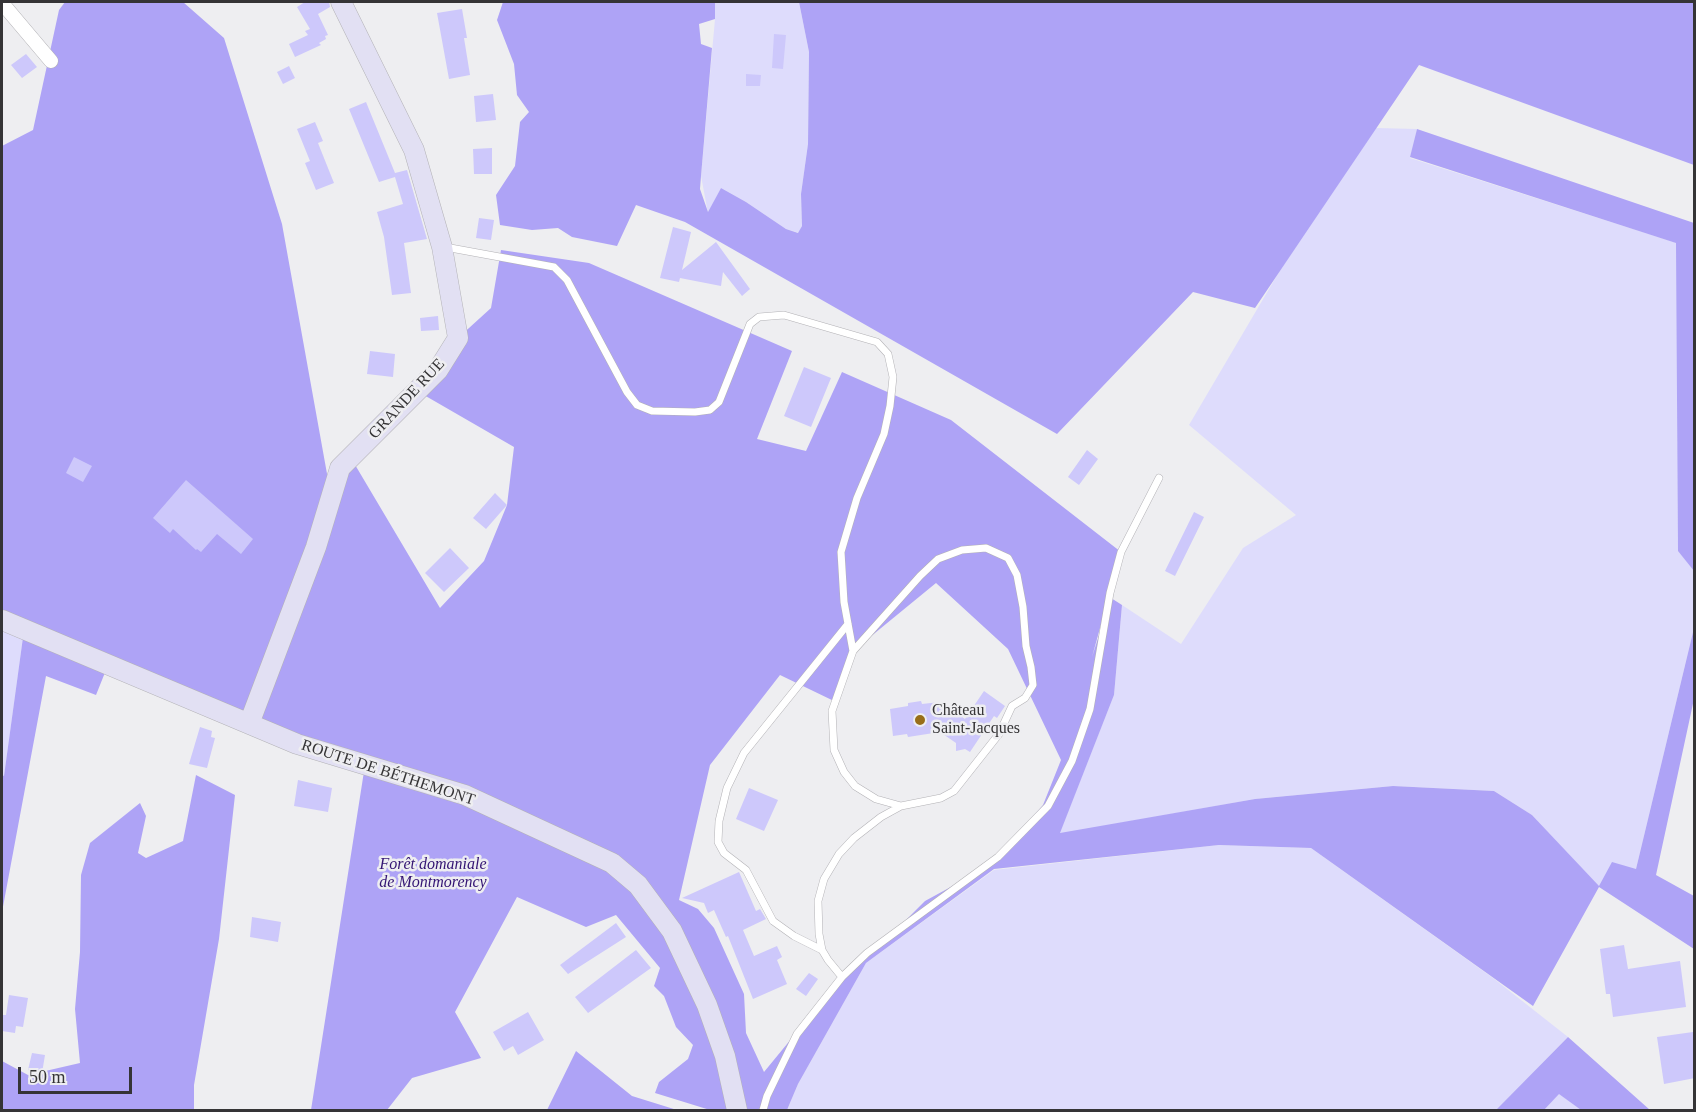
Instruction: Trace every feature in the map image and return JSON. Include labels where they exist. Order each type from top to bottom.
[{"type":"street","name":"GRANDE RUE","points":[[249,724],[316,547],[340,468],[438,370],[458,338],[442,247],[414,150],[341,2]]},
{"type":"street","points":[[2,3],[51,61]]},
{"type":"street","name":"ROUTE DE BÉTHEMONT","points":[[2,620],[297,744],[465,795],[612,863],[638,885],[672,931],[707,1005],[725,1056],[736,1110]]},
{"type":"lane","points":[[442,247],[554,267],[567,280],[627,392],[637,405],[652,411],[710,410],[719,402],[750,324],[759,317],[784,315],[877,342],[888,354],[893,377],[890,406],[884,434],[857,498],[841,552],[844,602],[853,651]]},
{"type":"lane","points":[[763,1110],[767,1096],[797,1034],[843,977],[875,947],[998,857],[1048,806],[1072,761],[1090,709],[1110,593],[1121,552],[1159,477]]},
{"type":"lane","points":[[843,977],[822,950],[819,934],[818,901],[824,879],[839,854],[854,838],[881,817],[901,806],[941,798],[954,791],[999,734],[1012,706],[1025,698],[1033,685],[1017,575],[1008,558],[986,548],[962,550],[938,559],[853,651],[832,711],[834,750],[844,772],[855,786],[876,799],[901,806]]},
{"type":"lane","points":[[822,950],[794,936],[773,921],[746,870],[724,852],[718,842],[718,820],[727,788],[744,753],[848,624]]},
{"type":"shaded area","points":[[715,2],[799,2],[809,52],[808,144],[801,194],[802,226],[799,233],[786,229],[721,188],[708,213],[701,176]]},
{"type":"shaded area","points":[[1376,128],[1417,129],[1410,158],[1677,243],[1678,550],[1694,571],[1694,628],[1636,869],[1599,887],[1532,815],[1494,791],[1393,786],[1255,799],[1059,834],[1114,695],[1122,605],[1181,644],[1243,548],[1296,515],[1189,425],[1279,272]]},
{"type":"shaded area","points":[[2,620],[24,630],[4,777],[2,775]]},
{"type":"shaded area","points":[[1219,845],[1311,848],[1493,978],[1568,1037],[1496,1110],[787,1110],[798,1084],[866,963],[994,870]]},
{"type":"shaded area","points":[[1559,1093],[1581,1110],[1544,1110]]},
{"type":"green space","name":"Forêt domaniale de Montmorency","points":[[65,2],[183,2],[224,38],[282,224],[331,496],[351,458],[440,608],[484,561],[507,505],[514,447],[417,391],[458,338],[491,308],[501,250],[589,263],[792,351],[757,439],[806,451],[842,372],[951,420],[1121,552],[1092,657],[1111,598],[1122,605],[1114,695],[1060,833],[1255,799],[1393,786],[1494,791],[1532,815],[1599,886],[1612,862],[1636,869],[1694,628],[1694,699],[1656,875],[1694,896],[1694,949],[1599,887],[1533,1006],[1311,848],[1219,845],[994,869],[866,963],[798,1084],[787,1110],[710,1110],[655,1093],[659,1082],[688,1059],[693,1045],[676,1027],[664,996],[654,986],[660,968],[616,915],[586,927],[517,897],[455,1012],[481,1058],[412,1078],[387,1110],[311,1110],[365,765],[108,665],[96,695],[46,676],[2,912],[2,775],[4,776],[24,630],[2,620],[2,146],[33,130],[59,10]],"holes":[[[936,583],[1008,649],[1061,760],[1043,805],[998,857],[980,871],[925,901],[892,934],[842,977],[764,1072],[746,1033],[744,994],[714,928],[698,909],[679,900],[710,765],[780,675],[836,702],[853,651]]]},
{"type":"green space","points":[[503,2],[715,2],[715,19],[699,24],[701,44],[712,48],[700,189],[708,212],[721,188],[786,229],[798,233],[802,226],[801,194],[808,144],[809,52],[799,2],[1694,2],[1694,165],[1419,65],[1255,308],[1193,292],[1057,434],[685,222],[636,205],[617,246],[572,237],[558,228],[532,230],[500,225],[496,195],[515,166],[520,122],[529,112],[517,95],[514,64],[497,20]]},
{"type":"green space","points":[[1417,129],[1694,223],[1694,571],[1678,551],[1676,243],[1410,157]]},
{"type":"green space","points":[[196,775],[235,795],[219,939],[194,1085],[194,1110],[2,1110],[2,1061],[28,1075],[80,1063],[75,1009],[80,952],[81,875],[90,843],[140,803],[146,816],[138,853],[146,858],[183,841]]},
{"type":"green space","points":[[1568,1037],[1650,1110],[1581,1110],[1559,1094],[1544,1110],[1496,1110]]},
{"type":"green space","points":[[576,1051],[632,1096],[677,1110],[547,1110]]},
{"type":"building","points":[[305,2],[329,2],[330,7],[318,14],[328,35],[319,43],[321,45],[295,57],[289,44],[308,35],[305,31],[310,29],[297,7]]},
{"type":"building","points":[[462,9],[470,75],[449,79],[437,13]]},
{"type":"building","points":[[774,34],[786,35],[783,69],[772,68]]},
{"type":"building","points":[[26,54],[37,67],[22,78],[11,65]]},
{"type":"building","points":[[289,66],[295,78],[283,84],[277,72]]},
{"type":"building","points":[[746,74],[761,75],[760,86],[746,86]]},
{"type":"building","points":[[493,94],[496,120],[476,122],[474,96]]},
{"type":"building","points":[[366,102],[395,173],[407,170],[427,239],[404,243],[411,293],[392,295],[384,237],[377,212],[403,204],[395,177],[379,182],[349,109]]},
{"type":"building","points":[[315,122],[323,141],[318,143],[334,183],[316,190],[305,163],[310,161],[297,129]]},
{"type":"building","points":[[492,148],[492,174],[474,174],[473,149]]},
{"type":"building","points":[[479,218],[494,220],[491,240],[476,238]]},
{"type":"building","points":[[673,227],[691,232],[682,270],[716,242],[750,289],[742,296],[723,272],[721,286],[680,278],[679,282],[660,278]]},
{"type":"building","points":[[438,316],[439,330],[421,331],[420,318]]},
{"type":"building","points":[[370,351],[395,354],[393,377],[367,374]]},
{"type":"building","points":[[804,367],[831,378],[811,427],[784,416]]},
{"type":"building","points":[[1087,450],[1098,459],[1079,485],[1068,477]]},
{"type":"building","points":[[74,457],[92,466],[83,482],[66,473]]},
{"type":"building","points":[[186,480],[253,539],[241,554],[217,534],[201,552],[196,550],[173,529],[170,533],[153,518]]},
{"type":"building","points":[[495,493],[507,505],[486,529],[473,518]]},
{"type":"building","points":[[1194,512],[1204,517],[1175,576],[1165,571]]},
{"type":"building","points":[[450,548],[469,568],[444,592],[425,573]]},
{"type":"building","points":[[984,691],[1005,706],[997,718],[994,716],[970,752],[965,749],[956,751],[956,743],[940,732],[908,737],[907,734],[893,736],[890,709],[921,701],[922,704],[940,702],[965,719]]},
{"type":"building","points":[[200,727],[212,731],[211,737],[215,738],[207,768],[189,764]]},
{"type":"building","points":[[298,780],[332,788],[328,812],[294,806]]},
{"type":"building","points":[[749,788],[778,800],[764,831],[736,819]]},
{"type":"building","points":[[739,872],[756,911],[760,909],[766,919],[743,930],[754,956],[777,946],[782,957],[777,960],[787,984],[753,999],[728,936],[726,937],[714,910],[708,913],[704,903],[682,898]]},
{"type":"building","points":[[252,917],[281,922],[278,942],[250,937]]},
{"type":"building","points":[[616,923],[626,937],[568,974],[560,965]]},
{"type":"building","points":[[1624,945],[1628,969],[1680,961],[1686,1007],[1613,1017],[1610,994],[1606,994],[1600,949]]},
{"type":"building","points":[[636,950],[651,968],[588,1013],[575,997]]},
{"type":"building","points":[[809,973],[818,979],[806,996],[796,989]]},
{"type":"building","points":[[9,995],[28,998],[23,1027],[16,1026],[15,1033],[2,1031],[2,1015],[6,1015]]},
{"type":"building","points":[[528,1012],[544,1040],[518,1055],[513,1046],[504,1051],[493,1032]]},
{"type":"building","points":[[1693,1032],[1695,1078],[1664,1084],[1657,1037]]},
{"type":"building","points":[[32,1053],[45,1055],[42,1073],[28,1070]]},
{"type":"place","name":"Château Saint-Jacques","points":[[920,720]]}]
